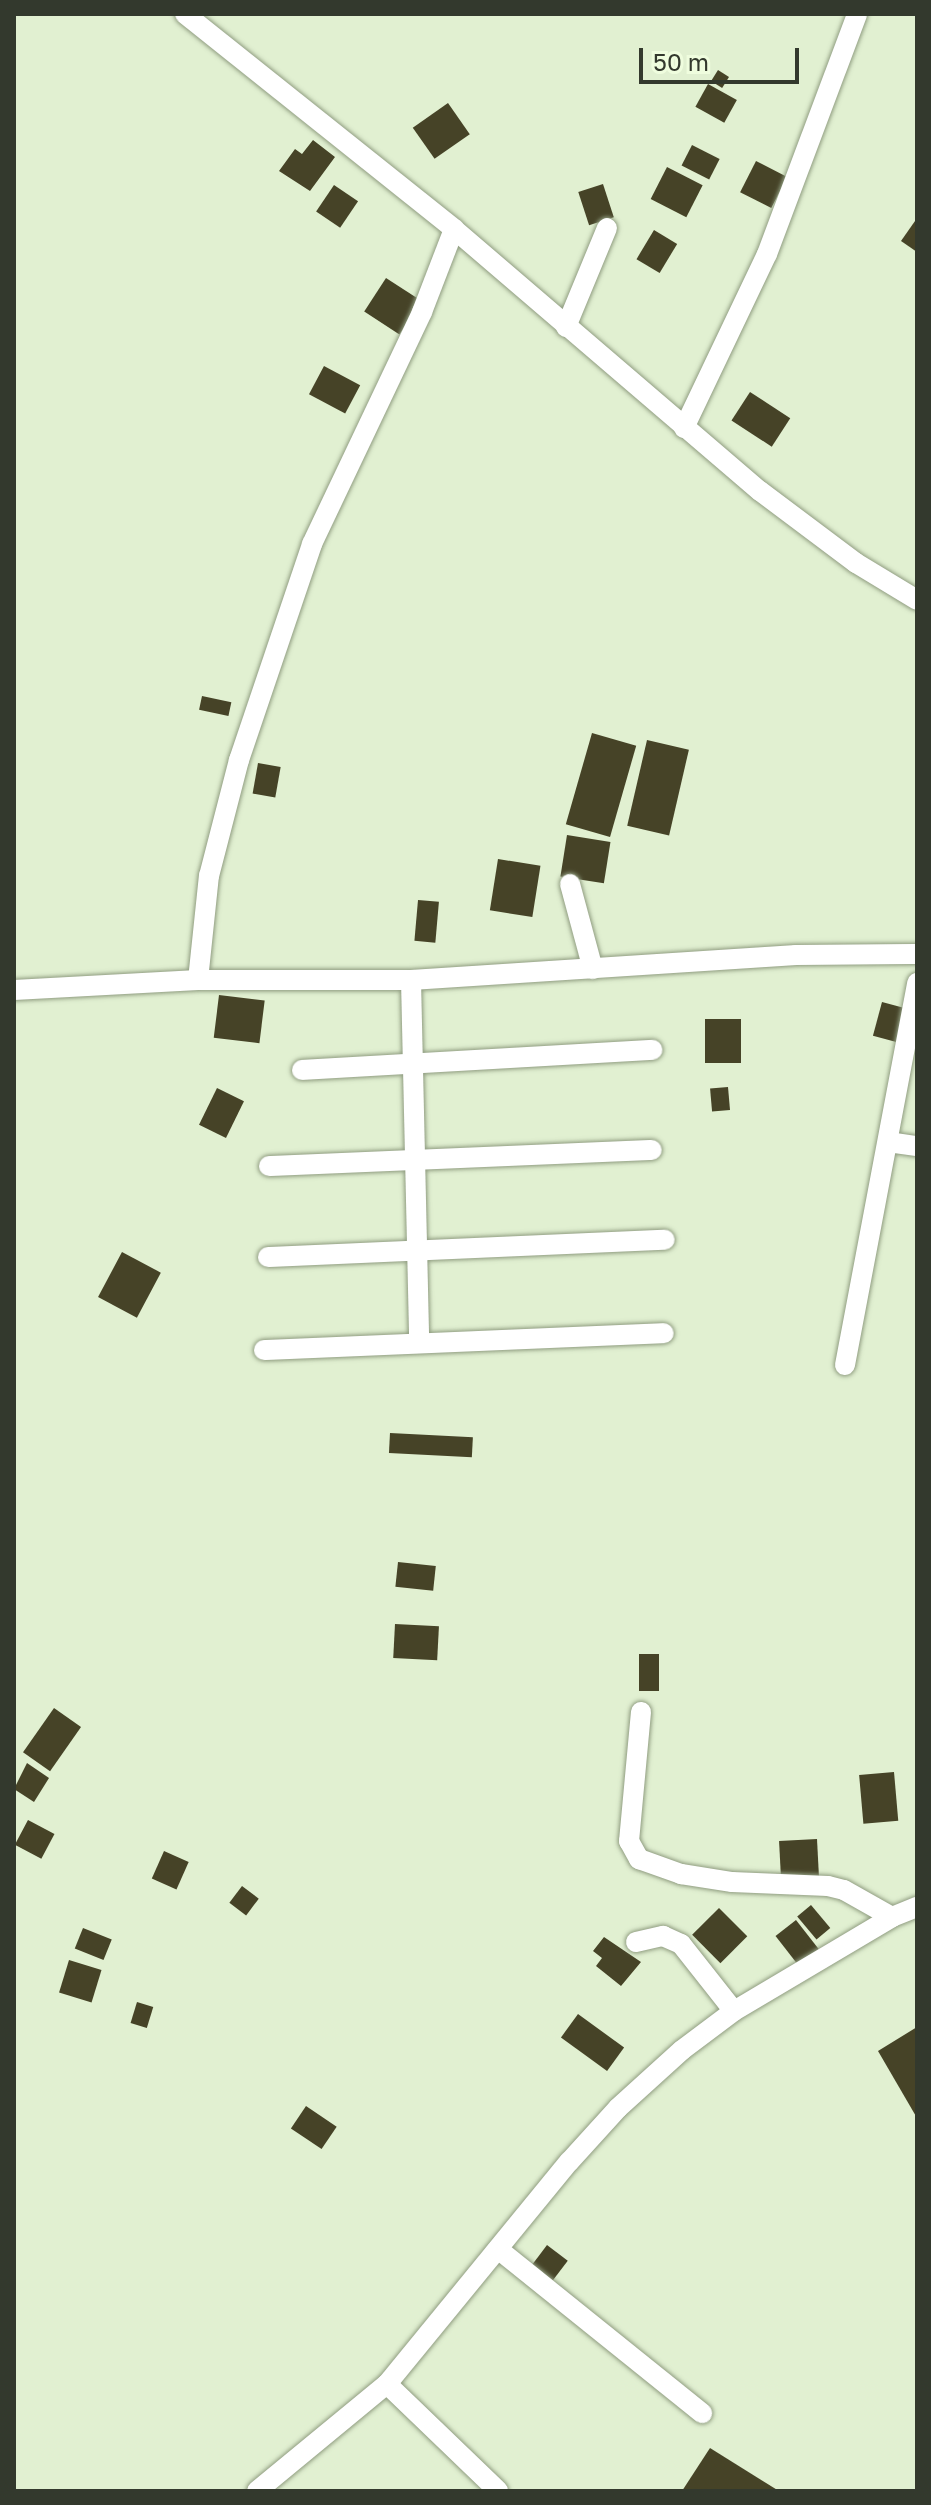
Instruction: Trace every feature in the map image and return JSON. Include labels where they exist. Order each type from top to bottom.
[{"type":"street","points":[[185,14],[454,229],[684,428],[856,563],[917,600]]},
{"type":"street","points":[[684,428],[767,254],[857,14]]},
{"type":"street","points":[[566,327],[607,228]]},
{"type":"street","points":[[198,980],[209,876],[239,760],[307,558],[422,312],[454,229]]},
{"type":"street","points":[[570,884],[593,969]]},
{"type":"street","points":[[14,990],[198,980],[411,980],[796,955],[917,954]]},
{"type":"street","points":[[411,980],[410,1062],[419,1343]]},
{"type":"street","points":[[845,1365],[917,983]]},
{"type":"street","points":[[302,1070],[652,1050]]},
{"type":"street","points":[[888,1142],[917,1146]]},
{"type":"street","points":[[269,1166],[652,1150]]},
{"type":"street","points":[[268,1257],[665,1240]]},
{"type":"street","points":[[264,1350],[664,1333]]},
{"type":"street","points":[[641,1712],[629,1827],[631,1850],[639,1859],[681,1874],[732,1882],[836,1888],[892,1917]]},
{"type":"street","points":[[257,2491],[387,2384],[618,2108],[682,2050],[734,2011],[892,1917],[917,1907]]},
{"type":"street","points":[[636,1942],[663,1936],[681,1944],[734,2011]]},
{"type":"street","points":[[498,2249],[702,2413]]},
{"type":"street","points":[[387,2384],[498,2491]]},
{"type":"building","points":[[718,70],[729,77],[722,88],[711,81]]},
{"type":"building","points":[[708,84],[737,100],[724,123],[695,107]]},
{"type":"building","points":[[448,103],[470,134],[435,159],[413,128]]},
{"type":"building","points":[[313,140],[335,157],[310,191],[279,171],[295,149],[302,154]]},
{"type":"building","points":[[692,145],[720,159],[709,180],[682,165]]},
{"type":"building","points":[[756,161],[787,177],[771,208],[740,192]]},
{"type":"building","points":[[667,167],[703,185],[686,217],[651,199]]},
{"type":"building","points":[[603,184],[614,217],[589,225],[578,192]]},
{"type":"building","points":[[334,185],[358,201],[340,228],[316,212]]},
{"type":"building","points":[[915,221],[917,223],[917,252],[901,241]]},
{"type":"building","points":[[654,230],[677,244],[660,273],[636,259]]},
{"type":"building","points":[[386,278],[421,301],[399,334],[364,312]]},
{"type":"building","points":[[324,366],[360,385],[345,414],[309,394]]},
{"type":"building","points":[[750,392],[790,418],[772,447],[731,421]]},
{"type":"building","points":[[202,696],[231,702],[228,716],[199,710]]},
{"type":"building","points":[[592,733],[636,746],[610,837],[566,824]]},
{"type":"building","points":[[647,740],[689,750],[669,835],[627,826]]},
{"type":"building","points":[[258,763],[281,767],[275,798],[253,794]]},
{"type":"building","points":[[567,835],[610,842],[604,883],[560,876]]},
{"type":"building","points":[[498,859],[540,866],[532,917],[490,910]]},
{"type":"building","points":[[418,900],[439,902],[435,943],[414,941]]},
{"type":"building","points":[[219,995],[265,1001],[259,1043],[214,1038]]},
{"type":"building","points":[[882,1002],[908,1009],[899,1043],[873,1036]]},
{"type":"building","points":[[705,1019],[741,1019],[741,1063],[705,1063]]},
{"type":"building","points":[[728,1087],[730,1110],[712,1111],[710,1089]]},
{"type":"building","points":[[217,1088],[244,1101],[226,1138],[199,1125]]},
{"type":"building","points":[[122,1252],[161,1273],[137,1318],[98,1297]]},
{"type":"building","points":[[390,1433],[473,1437],[472,1457],[389,1453]]},
{"type":"building","points":[[398,1562],[436,1566],[433,1591],[395,1587]]},
{"type":"building","points":[[395,1624],[439,1626],[437,1660],[393,1658]]},
{"type":"building","points":[[639,1654],[659,1654],[659,1691],[639,1691]]},
{"type":"building","points":[[54,1708],[81,1727],[50,1771],[23,1752]]},
{"type":"building","points":[[27,1763],[49,1778],[34,1802],[14,1789]]},
{"type":"building","points":[[894,1772],[898,1821],[863,1824],[859,1775]]},
{"type":"building","points":[[28,1820],[54,1834],[41,1859],[15,1845]]},
{"type":"building","points":[[817,1839],[819,1876],[781,1878],[779,1841]]},
{"type":"building","points":[[164,1851],[189,1862],[176,1889],[152,1878]]},
{"type":"building","points":[[242,1886],[259,1899],[246,1915],[229,1903]]},
{"type":"building","points":[[811,1905],[830,1928],[816,1940],[797,1917]]},
{"type":"building","points":[[719,1908],[747,1936],[720,1963],[692,1935]]},
{"type":"building","points":[[796,1920],[820,1951],[800,1967],[776,1936]]},
{"type":"building","points":[[83,1928],[112,1940],[104,1960],[75,1948]]},
{"type":"building","points":[[604,1937],[641,1962],[621,1986],[596,1966],[602,1958],[593,1951]]},
{"type":"building","points":[[69,1960],[102,1970],[92,2002],[59,1993]]},
{"type":"building","points":[[137,2002],[153,2007],[147,2028],[131,2023]]},
{"type":"building","points":[[578,2014],[624,2048],[607,2071],[561,2037]]},
{"type":"building","points":[[917,2027],[917,2118],[878,2051]]},
{"type":"building","points":[[306,2106],[337,2127],[322,2149],[291,2128]]},
{"type":"building","points":[[547,2245],[568,2261],[553,2281],[532,2265]]},
{"type":"building","points":[[710,2448],[779,2491],[682,2491]]}]
